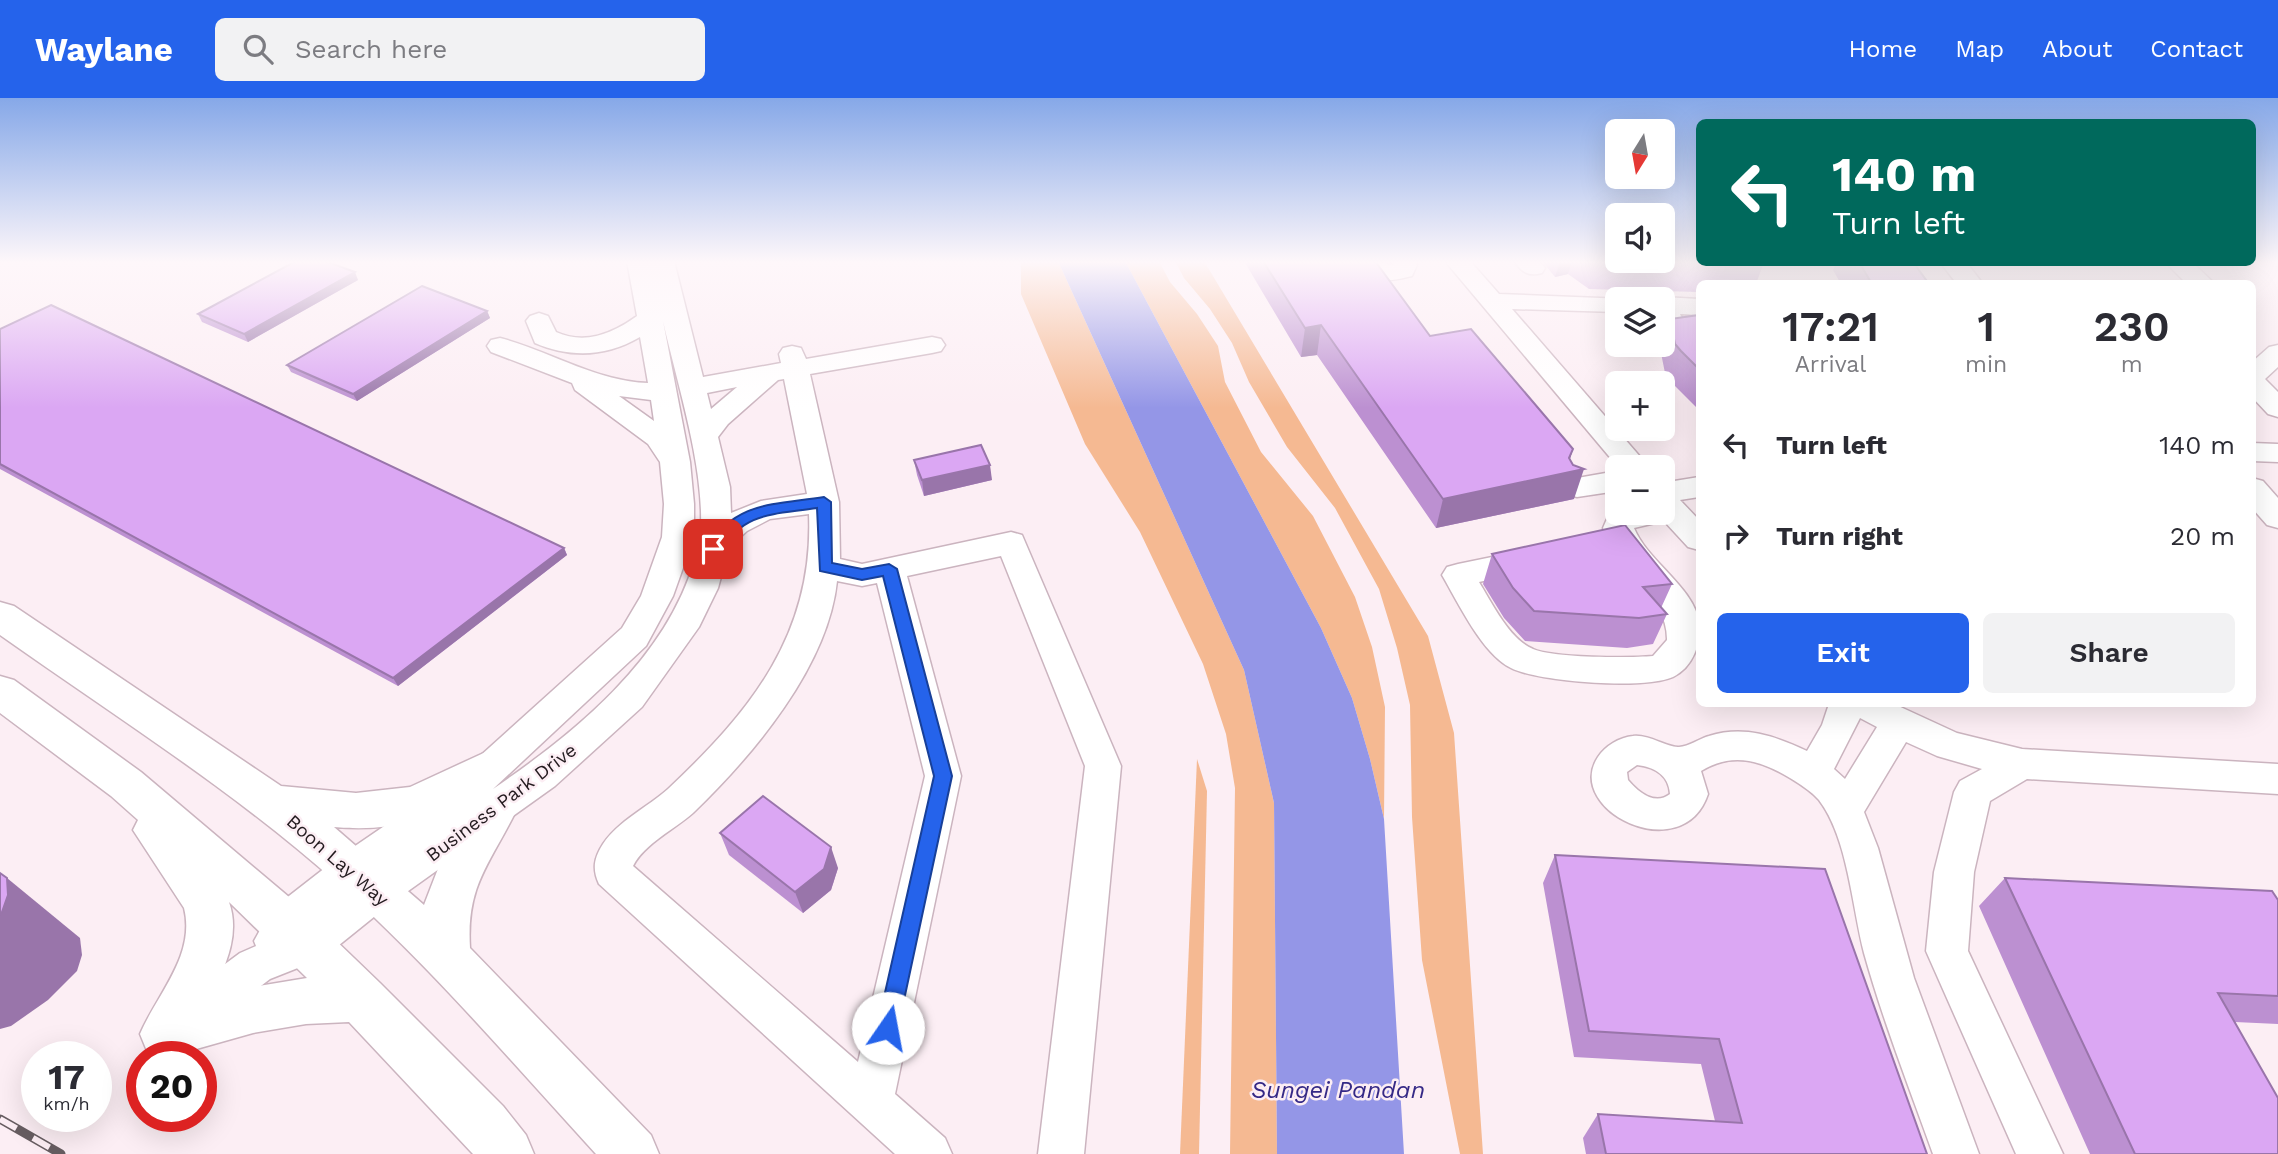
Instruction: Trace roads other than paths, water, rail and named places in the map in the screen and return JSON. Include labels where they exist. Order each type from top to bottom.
[{"type":"main road","name":"Boon Lay Way","points":[[0,616],[272,803],[365,881],[447,957],[632,1154]]},
{"type":"main road","points":[[0,691],[126,784],[297,934],[484,1125],[507,1154]]},
{"type":"main road","points":[[126,784],[209,908],[211,936],[203,960],[165,1034]]},
{"type":"main road","points":[[272,803],[356,811],[416,804],[491,790]]},
{"type":"main road","points":[[447,957],[449,898],[491,790]]},
{"type":"main road","points":[[165,1034],[253,1010],[306,1001],[363,999]]},
{"type":"street","name":"Business Park Drive","points":[[165,1034],[365,881],[491,790],[634,637],[657,596],[678,537],[679,504],[675,462],[649,310]]},
{"type":"street","name":"Business Park Drive","points":[[491,790],[542,775],[630,697],[682,627],[702,588],[717,528],[715,487],[674,310]]},
{"type":"street","points":[[1501,310],[1624,455]]},
{"type":"street","points":[[556,344],[595,347],[618,340],[651,318]]},
{"type":"street","points":[[539,321],[544,337],[556,344],[662,385]]},
{"type":"street","points":[[690,380],[786,366],[929,338]]},
{"type":"street","points":[[500,346],[573,375],[649,393],[662,385]]},
{"type":"street","points":[[2256,375],[2278,353]]},
{"type":"street","points":[[703,436],[723,413],[786,366]]},
{"type":"street","points":[[786,366],[824,502],[825,567],[817,603],[802,646],[776,695],[737,744],[679,802],[616,856],[613,872],[929,1154]]},
{"type":"street","points":[[573,375],[658,438],[675,462]]},
{"type":"street","points":[[2256,383],[2278,408]]},
{"type":"street","points":[[2256,452],[2278,453]]},
{"type":"street","points":[[1577,487],[1605,483]]},
{"type":"street","points":[[1675,498],[1696,488]]},
{"type":"street","points":[[713,549],[726,530],[750,514],[824,502]]},
{"type":"street","points":[[1675,517],[1696,537]]},
{"type":"street","points":[[1559,554],[1458,575],[1507,648],[1525,662],[1579,668],[1659,668],[1676,656],[1684,639],[1680,611],[1610,543],[1619,525]]},
{"type":"street","points":[[825,567],[862,575],[1010,543],[1103,766],[1061,1154]]},
{"type":"street","points":[[871,1104],[943,776],[889,569]]},
{"type":"street","points":[[1813,773],[1839,728],[1846,707]]},
{"type":"street","points":[[1870,707],[1950,746],[2022,764],[2278,779]]},
{"type":"street","points":[[1844,811],[1882,753],[1897,722]]},
{"type":"street","points":[[1678,766],[1712,747],[1731,743],[1756,745],[1813,773],[1833,791],[1860,853],[1886,957],[1955,1154]]},
{"type":"street","points":[[2022,764],[1973,792],[1954,872],[1947,951],[2040,1154]]},
{"type":"water","name":"Sungei Pandan","points":[[1080,310],[1151,310],[1321,628],[1352,698],[1384,819],[1404,1154],[1277,1154],[1274,803],[1244,670]]},
{"type":"railway","points":[[0,1119],[61,1154]]}]
